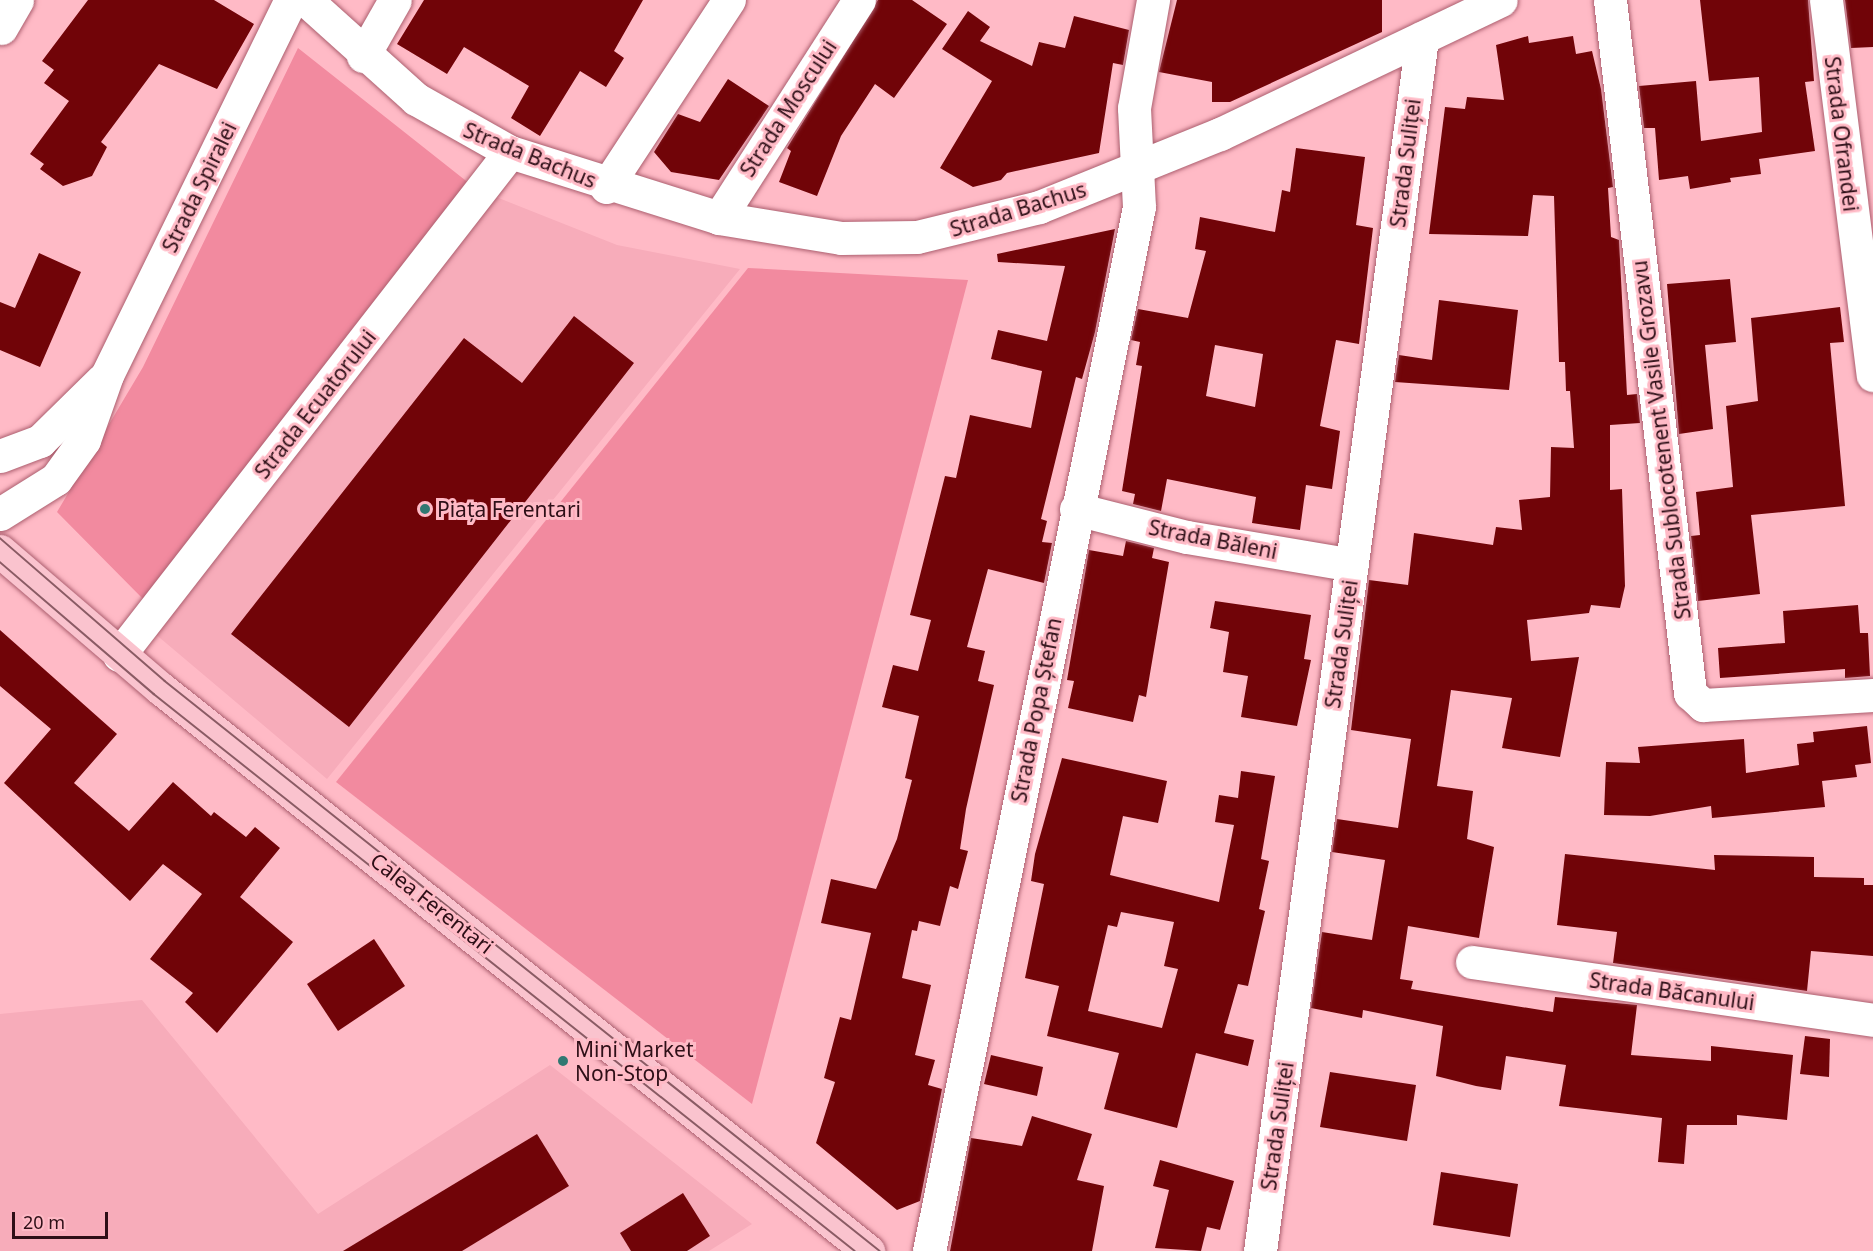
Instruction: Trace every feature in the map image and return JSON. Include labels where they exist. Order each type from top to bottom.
[{"type":"main road","name":"Calea Ferentari","points":[[0,551],[119,655],[868,1251]]},
{"type":"street","points":[[1,28],[17,0]]},
{"type":"street","name":"Strada Spiralei","points":[[0,514],[33,496],[70,462],[100,407],[107,375],[291,0]]},
{"type":"street","name":"Strada Bachus","points":[[306,0],[363,56],[461,129],[510,152],[606,187],[719,218],[841,238],[916,237],[1008,217],[1138,169],[1501,0]]},
{"type":"street","points":[[363,56],[395,0]]},
{"type":"street","points":[[606,187],[729,0]]},
{"type":"street","name":"Strada Moscului","points":[[719,218],[859,0]]},
{"type":"street","name":"Strada Popa Ștefan","points":[[929,1251],[1076,509],[1139,207],[1134,108],[1153,0]]},
{"type":"street","name":"Strada Sublocotenent Vasile Grozavu","points":[[1610,0],[1690,693],[1703,705],[1873,695]]},
{"type":"street","name":"Strada Ofrandei","points":[[1826,0],[1873,375]]},
{"type":"street","name":"Strada Suliței","points":[[1260,1251],[1422,38]]},
{"type":"street","name":"Strada Ecuatorului","points":[[119,655],[510,152]]},
{"type":"street","name":"Strada Spiralei","points":[[0,456],[40,441],[107,375]]},
{"type":"street","name":"Strada Băleni","points":[[1076,509],[1187,537],[1352,565]]},
{"type":"street","name":"Strada Băcanului","points":[[1472,962],[1873,1020]]},
{"type":"shaded area","points":[[298,48],[470,184],[146,602],[57,512],[143,367]]},
{"type":"shaded area","name":"Piața Ferentari","points":[[486,193],[617,245],[740,269],[327,779],[147,627]]},
{"type":"shaded area","points":[[748,268],[968,280],[752,1104],[336,782]]},
{"type":"shaded area","points":[[142,1000],[318,1214],[550,1065],[752,1224],[709,1251],[0,1251],[0,1014]]},
{"type":"building","points":[[88,0],[214,0],[254,24],[217,89],[159,64],[101,142],[107,147],[92,176],[63,186],[40,169],[44,164],[30,154],[69,101],[44,83],[54,70],[42,61]]},
{"type":"building","points":[[424,0],[643,0],[614,51],[624,58],[606,87],[580,71],[540,136],[511,118],[529,86],[464,47],[447,74],[397,44]]},
{"type":"building","points":[[878,0],[912,0],[947,24],[894,98],[875,84],[841,136],[817,196],[779,182],[791,151],[787,148]]},
{"type":"building","points":[[1177,0],[1382,0],[1382,32],[1230,102],[1212,102],[1212,82],[1159,72]]},
{"type":"building","points":[[1700,0],[1808,0],[1814,81],[1805,82],[1815,151],[1759,159],[1761,174],[1730,178],[1731,182],[1690,189],[1688,176],[1659,180],[1655,128],[1644,128],[1639,86],[1696,81],[1701,141],[1762,132],[1759,77],[1709,81]]},
{"type":"building","points":[[1845,0],[1873,0],[1873,47],[1851,48]]},
{"type":"building","points":[[968,11],[990,27],[980,41],[1032,66],[1039,42],[1065,48],[1074,16],[1129,30],[1123,65],[1113,63],[1099,153],[1007,173],[1001,180],[973,187],[940,168],[992,81],[942,49]]},
{"type":"building","points":[[1528,36],[1529,43],[1573,36],[1576,54],[1592,51],[1601,89],[1613,187],[1608,188],[1611,237],[1619,240],[1627,395],[1637,394],[1640,423],[1610,425],[1610,490],[1622,489],[1625,586],[1620,608],[1591,605],[1589,613],[1527,620],[1531,661],[1579,657],[1560,757],[1502,748],[1512,698],[1451,690],[1437,786],[1473,791],[1467,839],[1494,847],[1479,938],[1408,926],[1400,979],[1413,981],[1411,989],[1553,1012],[1555,997],[1637,1005],[1631,1055],[1711,1061],[1711,1046],[1793,1055],[1787,1120],[1737,1115],[1737,1125],[1687,1125],[1684,1164],[1658,1162],[1662,1118],[1559,1106],[1566,1065],[1506,1056],[1501,1090],[1476,1086],[1436,1076],[1443,1026],[1363,1010],[1362,1018],[1311,1008],[1322,932],[1372,940],[1385,860],[1332,852],[1337,819],[1398,828],[1411,739],[1351,730],[1369,580],[1408,585],[1414,533],[1493,545],[1496,527],[1522,530],[1519,500],[1550,497],[1551,447],[1574,448],[1570,391],[1566,391],[1565,362],[1559,362],[1554,196],[1533,195],[1528,236],[1429,234],[1445,107],[1465,109],[1467,97],[1504,100],[1496,45]]},
{"type":"building","points":[[728,79],[769,106],[719,180],[671,172],[654,152],[678,114],[700,122]]},
{"type":"building","points":[[1296,148],[1365,157],[1356,225],[1373,228],[1359,344],[1336,340],[1320,426],[1340,431],[1332,489],[1306,485],[1300,530],[1252,523],[1256,497],[1167,479],[1161,511],[1133,504],[1135,494],[1122,491],[1142,366],[1136,365],[1140,342],[1131,340],[1138,309],[1188,318],[1206,251],[1195,249],[1200,217],[1275,232],[1282,190],[1290,192]],"holes":[[[1215,345],[1263,354],[1255,407],[1206,396]]]},
{"type":"building","points":[[1115,229],[1095,332],[1082,379],[1076,377],[1041,519],[1047,521],[1042,542],[1052,543],[1044,583],[988,569],[967,647],[985,651],[978,681],[994,685],[966,809],[960,849],[968,851],[958,889],[950,886],[940,926],[919,921],[917,931],[912,930],[902,978],[931,985],[915,1055],[935,1060],[928,1085],[942,1089],[920,1201],[897,1210],[816,1143],[835,1082],[824,1078],[840,1017],[851,1020],[871,933],[821,923],[831,879],[876,889],[897,839],[912,780],[905,778],[919,716],[882,707],[893,665],[918,671],[931,620],[910,615],[945,476],[956,478],[970,415],[1031,428],[1042,371],[991,359],[998,330],[1047,341],[1065,266],[998,262],[997,254]]},
{"type":"building","points":[[39,253],[81,272],[40,367],[0,350],[0,302],[15,308]]},
{"type":"building","points":[[1730,279],[1736,342],[1705,345],[1713,429],[1679,434],[1667,284]]},
{"type":"building","points":[[1439,300],[1518,310],[1509,390],[1395,382],[1399,355],[1432,360]]},
{"type":"building","points":[[1840,307],[1844,342],[1830,343],[1845,506],[1751,515],[1760,594],[1698,601],[1691,536],[1700,535],[1696,492],[1733,487],[1726,406],[1758,401],[1751,318]]},
{"type":"building","name":"Piața Ferentari","points":[[574,316],[634,363],[349,727],[231,634],[464,338],[522,383]]},
{"type":"building","points":[[1126,541],[1154,548],[1152,558],[1169,562],[1146,697],[1139,695],[1133,722],[1068,708],[1074,681],[1067,680],[1089,550],[1123,556]]},
{"type":"building","points":[[1215,601],[1311,615],[1304,659],[1311,660],[1297,726],[1241,717],[1248,676],[1223,672],[1229,632],[1210,628]]},
{"type":"building","points":[[1858,605],[1860,633],[1868,633],[1870,676],[1845,678],[1845,669],[1720,678],[1718,648],[1785,643],[1783,611]]},
{"type":"building","points":[[0,630],[117,734],[74,783],[129,831],[173,782],[211,816],[214,812],[246,837],[255,827],[280,848],[240,897],[293,942],[217,1033],[185,1002],[193,993],[150,959],[202,894],[163,864],[130,901],[4,783],[51,729],[0,686]]},
{"type":"building","points":[[1867,726],[1871,763],[1855,765],[1857,777],[1822,781],[1825,807],[1712,818],[1711,806],[1650,816],[1604,815],[1606,762],[1640,763],[1638,747],[1744,739],[1746,773],[1799,765],[1797,744],[1814,742],[1813,732]]},
{"type":"building","points":[[1062,758],[1167,781],[1158,823],[1123,816],[1110,875],[1219,902],[1234,825],[1215,822],[1219,795],[1238,798],[1241,771],[1275,776],[1261,859],[1269,861],[1259,909],[1265,911],[1248,986],[1238,984],[1224,1033],[1254,1040],[1248,1066],[1196,1053],[1177,1128],[1104,1109],[1119,1053],[1047,1036],[1059,986],[1025,978],[1044,884],[1031,881],[1035,854]],"holes":[[[1121,912],[1174,922],[1164,966],[1178,969],[1162,1028],[1088,1011],[1108,925],[1117,927]]]},
{"type":"building","points":[[1565,854],[1715,870],[1714,855],[1814,857],[1814,877],[1864,878],[1864,885],[1873,885],[1873,956],[1811,951],[1807,991],[1613,963],[1617,932],[1557,925]]},
{"type":"building","points":[[374,939],[405,986],[338,1031],[307,984]]},
{"type":"building","points":[[1805,1036],[1830,1039],[1829,1077],[1800,1074]]},
{"type":"building","points":[[991,1055],[1043,1067],[1037,1096],[984,1084]]},
{"type":"building","points":[[1330,1072],[1416,1085],[1407,1141],[1320,1127]]},
{"type":"building","points":[[1032,1116],[1092,1134],[1077,1180],[1104,1186],[1092,1251],[950,1251],[971,1138],[1022,1146]]},
{"type":"building","points":[[537,1134],[569,1186],[462,1251],[343,1251]]},
{"type":"building","points":[[1160,1160],[1234,1181],[1220,1230],[1207,1227],[1201,1251],[1155,1248],[1169,1190],[1153,1186]]},
{"type":"building","points":[[1441,1172],[1518,1184],[1510,1237],[1433,1225]]},
{"type":"building","points":[[683,1193],[710,1236],[687,1251],[631,1251],[620,1233]]},
{"type":"tram line","points":[[0,538],[165,681],[880,1251]]},
{"type":"tram line","points":[[0,562],[154,694],[855,1251]]},
{"type":"place","name":"Piața Ferentari","points":[[425,509]]},
{"type":"place","name":"Mini Market Non-Stop","points":[[563,1061]]}]
